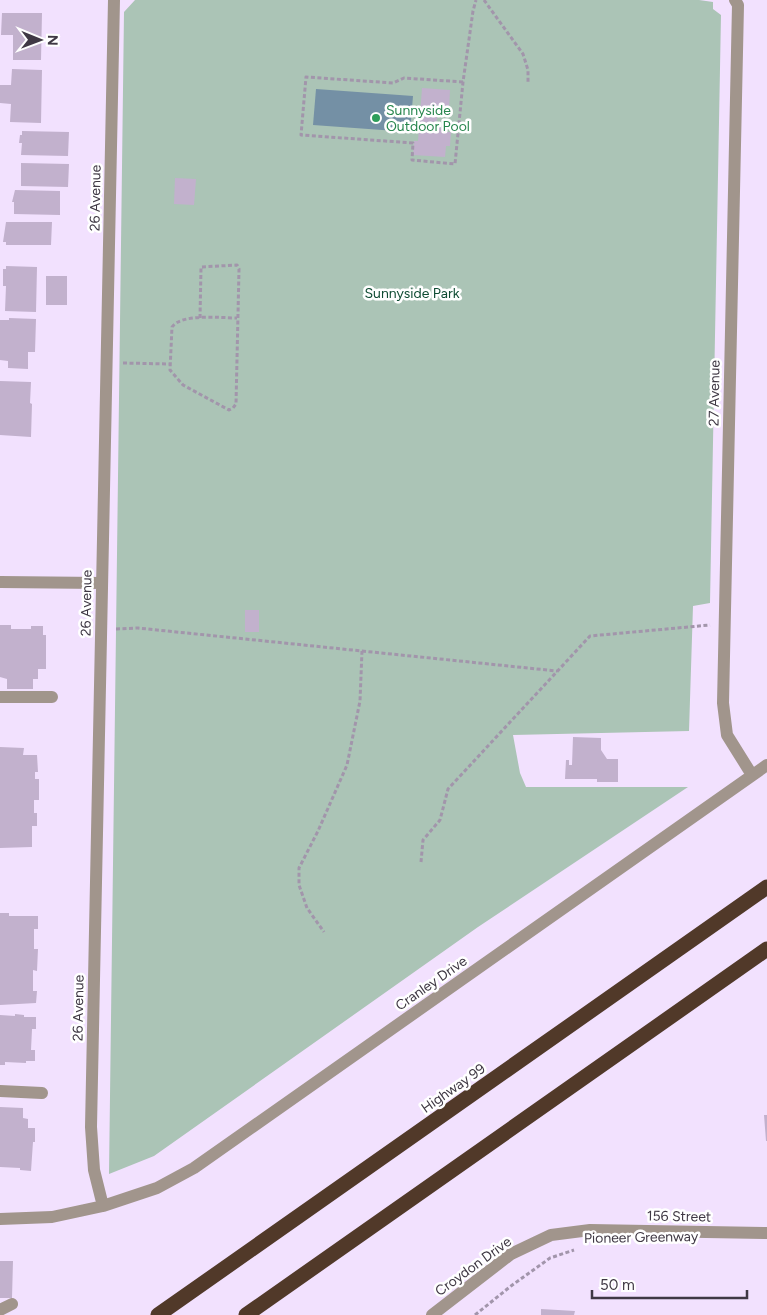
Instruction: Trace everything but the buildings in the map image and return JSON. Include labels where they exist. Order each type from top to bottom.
[{"type":"highway","name":"Highway 99","points":[[158,1315],[767,887]]},
{"type":"highway","points":[[246,1315],[767,949]]},
{"type":"street","name":"26 Avenue","points":[[103,1206],[94,1170],[91,1127],[114,0]]},
{"type":"street","name":"27 Avenue","points":[[737,2],[724,703],[727,735],[752,775]]},
{"type":"street","points":[[0,582],[101,584]]},
{"type":"street","points":[[0,697],[52,697]]},
{"type":"street","name":"Cranley Drive","points":[[103,1206],[157,1188],[194,1168],[767,765]]},
{"type":"street","points":[[0,1091],[42,1093]]},
{"type":"street","points":[[0,1219],[52,1218],[103,1206]]},
{"type":"street","name":"156 Street","points":[[590,1230],[767,1233]]},
{"type":"street","name":"Croydon Drive","points":[[432,1315],[511,1254],[551,1235],[590,1230]]},
{"type":"path","points":[[463,82],[404,78],[393,83],[306,77],[301,134],[413,143],[412,160],[455,164],[472,11],[476,0]]},
{"type":"path","points":[[484,0],[523,54],[528,70],[528,84]]},
{"type":"path","points":[[200,318],[201,267],[235,264],[239,269],[236,404],[228,410],[183,385],[170,370],[172,327],[178,321],[200,318],[237,318]]},
{"type":"path","points":[[106,363],[170,364]]},
{"type":"path","points":[[421,862],[423,840],[440,820],[448,789],[590,636],[714,625]]},
{"type":"path","points":[[101,629],[138,628],[558,671]]},
{"type":"path","points":[[324,932],[307,908],[299,885],[299,868],[318,831],[347,764],[360,701],[362,651]]},
{"type":"path","name":"Pioneer Greenway","points":[[475,1315],[550,1258],[580,1248]]},
{"type":"green space","name":"Sunnyside Park","points":[[135,0],[699,0],[713,2],[713,9],[721,15],[710,603],[693,606],[689,731],[513,735],[520,773],[526,787],[688,787],[478,927],[154,1156],[109,1174],[124,12]]},
{"type":"water","points":[[316,89],[413,96],[410,132],[313,125]]},
{"type":"place","name":"Sunnyside Outdoor Pool","points":[[376,118]]}]
